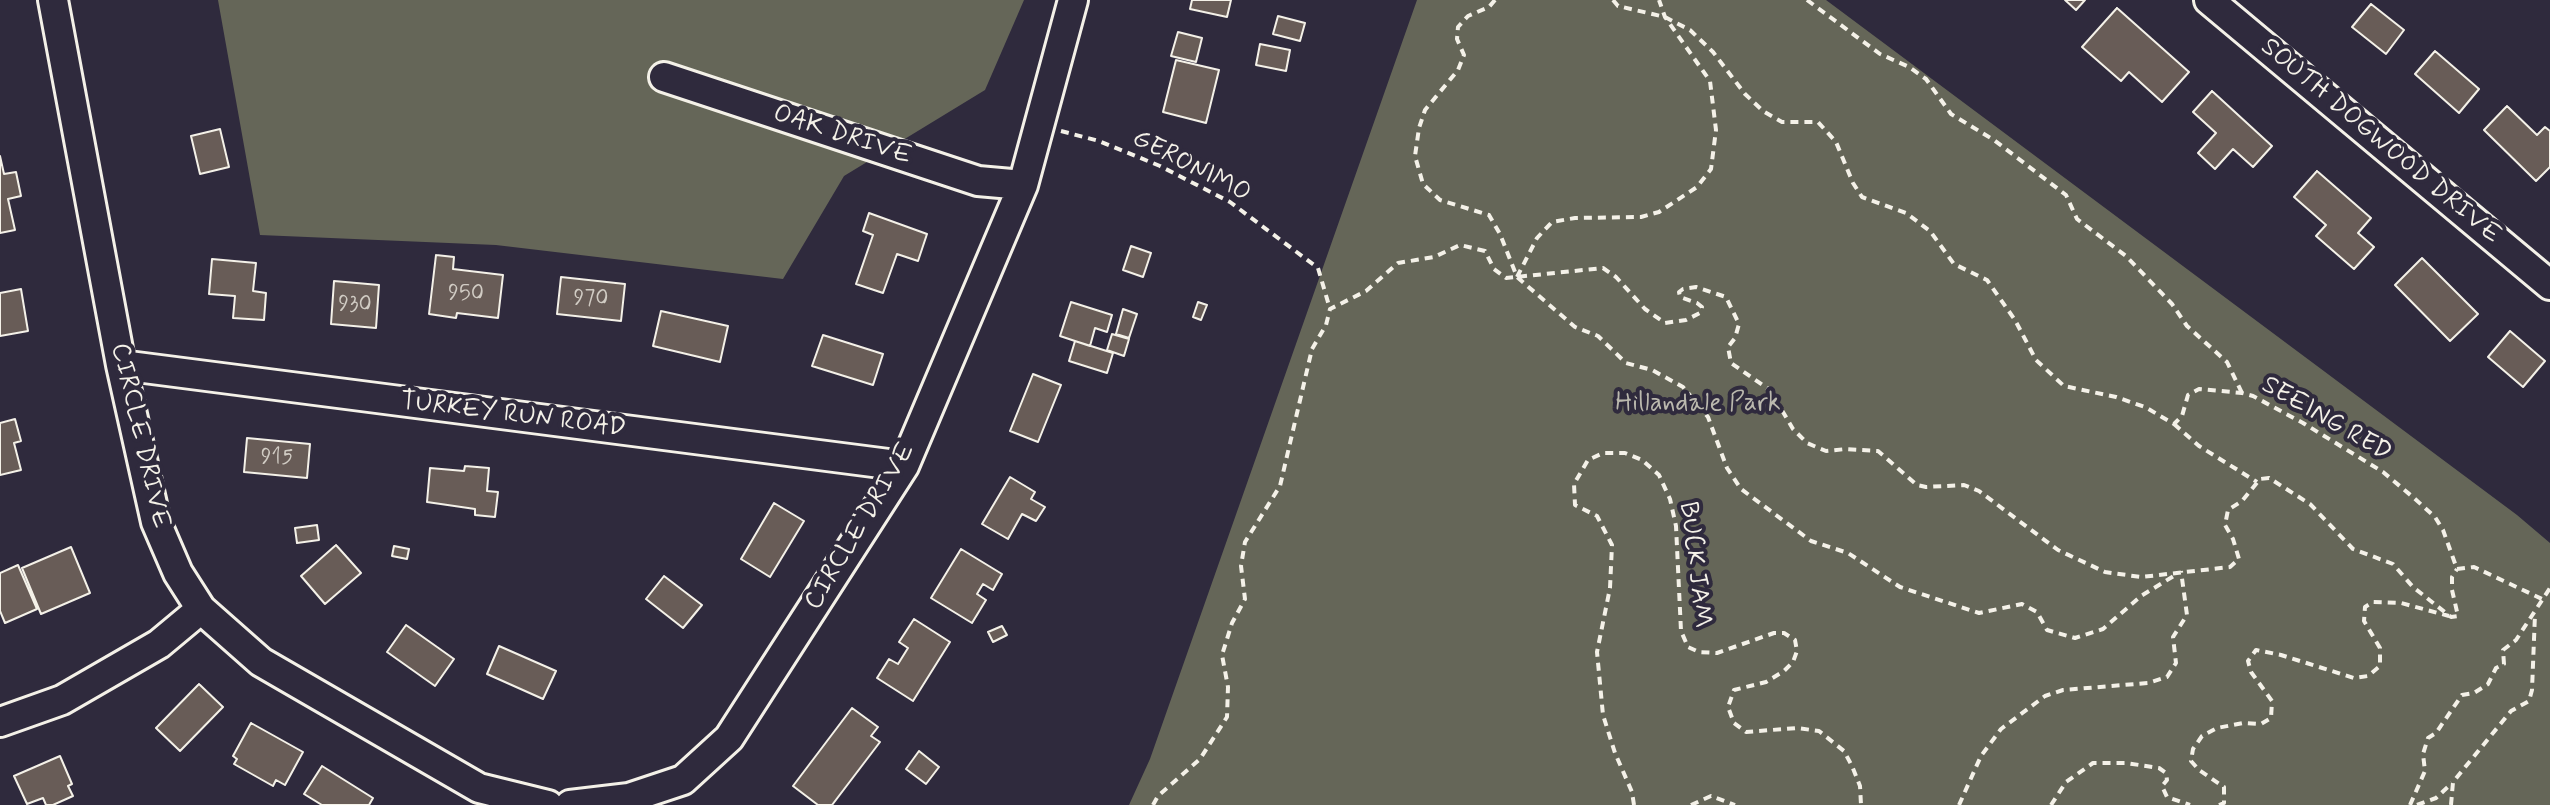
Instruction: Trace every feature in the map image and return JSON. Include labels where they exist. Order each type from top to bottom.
[{"type":"street","name":"CIRCLE DRIVE","points":[[53,0],[121,365],[156,522],[178,573],[201,609],[261,662],[479,788],[548,805]]},
{"type":"street","name":"CIRCLE DRIVE","points":[[570,805],[629,798],[683,780],[729,738],[904,466],[1023,185],[1073,0]]},
{"type":"street","name":"SOUTH DOGWOOD DRIVE","points":[[2209,0],[2550,285]]},
{"type":"street","name":"OAK DRIVE","points":[[664,77],[978,181],[1023,185]]},
{"type":"street","name":"TURKEY RUN ROAD","points":[[121,365],[904,466]]},
{"type":"street","points":[[0,722],[62,700],[159,644],[201,609]]},
{"type":"path","points":[[1495,0],[1489,7],[1468,16],[1458,27],[1457,39],[1464,55],[1458,70],[1425,110],[1415,156],[1423,184],[1440,200],[1489,215],[1517,277],[1575,327],[1598,336],[1626,363],[1652,370],[1683,387],[1708,417],[1727,468],[1741,489],[1811,541],[1848,553],[1900,587],[1979,613],[2022,604],[2037,612],[2047,630],[2075,638],[2103,629],[2141,596],[2181,571]]},
{"type":"path","points":[[1613,0],[1618,6],[1665,17],[1690,30],[1763,111],[1782,122],[1818,122],[1836,142],[1862,197],[1906,213],[1930,231],[1954,264],[1987,280],[2015,320],[2036,360],[2064,386],[2116,397],[2145,407],[2257,482]]},
{"type":"path","points":[[1517,277],[1537,238],[1552,222],[1575,218],[1641,217],[1659,212],[1697,187],[1711,169],[1716,130],[1710,81],[1665,17],[1659,0]]},
{"type":"path","points":[[1807,0],[1880,54],[1909,67],[1926,79],[1951,114],[1994,140],[2066,195],[2077,219],[2126,256],[2172,304],[2187,326],[2227,362],[2242,393]]},
{"type":"path","name":"GERONIMO","points":[[1039,125],[1099,141],[1160,166],[1230,202],[1318,268],[1330,309]]},
{"type":"path","points":[[1153,805],[1158,796],[1200,759],[1227,717],[1228,687],[1222,655],[1232,623],[1245,599],[1241,566],[1245,542],[1280,486],[1312,349],[1326,325],[1330,309],[1366,291],[1398,263],[1434,257],[1460,245],[1485,251],[1494,269],[1506,278],[1603,268],[1616,277],[1645,309],[1665,323],[1686,320],[1700,313],[1702,307],[1680,297],[1679,292],[1683,289],[1696,287],[1726,297],[1739,324],[1735,338],[1728,347],[1731,363],[1770,390],[1793,429],[1807,443],[1826,451],[1878,451],[1917,485],[1964,485],[1979,491],[2058,550],[2105,572],[2141,577],[2230,567],[2239,559],[2225,525],[2228,510],[2242,501],[2257,482],[2269,478],[2310,504],[2353,549],[2393,564],[2413,587],[2451,617]]},
{"type":"path","name":"SEEING RED","points":[[2174,424],[2182,416],[2191,392],[2199,389],[2242,393],[2303,423],[2383,472],[2435,517],[2457,569]]},
{"type":"path","name":"BUCK JAM","points":[[1634,805],[1603,715],[1597,652],[1610,588],[1612,545],[1597,516],[1575,505],[1574,484],[1588,460],[1603,453],[1625,453],[1642,460],[1659,475],[1670,499],[1676,526],[1681,631],[1688,647],[1699,652],[1717,653],[1774,633],[1784,633],[1795,640],[1797,651],[1793,662],[1784,671],[1766,682],[1734,690],[1728,707],[1734,723],[1746,732],[1797,728],[1819,731],[1844,751],[1860,786],[1861,805]]},
{"type":"path","points":[[2219,805],[2224,803],[2224,787],[2191,761],[2193,749],[2202,736],[2217,728],[2243,723],[2261,724],[2271,718],[2272,701],[2251,672],[2248,661],[2256,650],[2354,678],[2368,676],[2380,666],[2380,648],[2364,621],[2365,607],[2373,602],[2401,603],[2451,617],[2458,616],[2452,577],[2457,569],[2474,567],[2542,599]]},
{"type":"path","points":[[1959,805],[1981,756],[2001,729],[2045,696],[2063,690],[2148,683],[2167,677],[2176,663],[2173,637],[2187,615],[2181,571]]},
{"type":"path","points":[[2410,805],[2425,771],[2423,754],[2428,738],[2436,733],[2462,695],[2474,693],[2488,684],[2496,668],[2504,664],[2503,650],[2512,646],[2550,588]]},
{"type":"path","points":[[2417,805],[2436,798],[2453,782],[2511,711],[2529,701],[2535,611]]},
{"type":"path","points":[[2051,805],[2066,782],[2093,763],[2126,763],[2159,768],[2166,773],[2167,780],[2162,786],[2167,797],[2190,805]]},
{"type":"path","points":[[2451,805],[2453,782]]},
{"type":"path","points":[[1691,805],[1711,796],[1735,805]]},
{"type":"green space","points":[[218,0],[1024,0],[985,90],[844,176],[783,279],[496,245],[260,235]]},
{"type":"green space","name":"Hillandale Park","points":[[1417,0],[1826,0],[2517,515],[2550,543],[2550,805],[1129,805],[1150,759]]},
{"type":"building","points":[[1192,0],[1231,0],[1227,17],[1190,9]]},
{"type":"building","points":[[2065,0],[2085,0],[2076,10]]},
{"type":"building","points":[[2371,4],[2404,30],[2386,54],[2352,27]]},
{"type":"building","points":[[2117,8],[2189,72],[2162,102],[2129,72],[2121,81],[2082,47]]},
{"type":"building","points":[[1278,16],[1305,23],[1300,41],[1273,34]]},
{"type":"building","points":[[1178,32],[1202,38],[1196,62],[1171,56]]},
{"type":"building","points":[[1260,44],[1290,50],[1286,71],[1256,65]]},
{"type":"building","points":[[2435,51],[2479,89],[2459,113],[2415,74]]},
{"type":"building","points":[[1176,60],[1219,70],[1206,123],[1163,112]]},
{"type":"building","points":[[2212,91],[2272,146],[2253,167],[2233,149],[2215,169],[2198,153],[2216,133],[2193,112]]},
{"type":"building","points":[[2507,106],[2537,135],[2545,127],[2550,131],[2550,167],[2536,181],[2484,130]]},
{"type":"building","points":[[220,129],[229,167],[200,174],[191,136]]},
{"type":"building","points":[[0,156],[4,174],[16,172],[21,196],[8,199],[15,230],[0,233]]},
{"type":"building","points":[[2317,171],[2371,218],[2358,233],[2374,247],[2354,269],[2316,236],[2326,225],[2294,197]]},
{"type":"building","points":[[869,213],[927,234],[918,261],[897,254],[883,293],[856,284],[873,235],[863,231]]},
{"type":"building","points":[[1131,246],[1151,253],[1143,277],[1123,270]]},
{"type":"building","points":[[436,255],[454,257],[453,269],[503,275],[498,318],[457,313],[456,318],[429,314]]},
{"type":"building","points":[[2422,258],[2478,314],[2450,341],[2395,285]]},
{"type":"building","points":[[212,259],[256,263],[253,291],[266,293],[264,320],[233,318],[235,296],[209,294]]},
{"type":"building","points":[[561,277],[625,284],[621,321],[557,314]]},
{"type":"building","points":[[334,281],[379,285],[376,328],[331,324]]},
{"type":"building","points":[[21,289],[28,331],[0,336],[0,293]]},
{"type":"building","points":[[1071,302],[1112,315],[1107,332],[1095,328],[1090,346],[1060,336]]},
{"type":"building","points":[[1198,302],[1207,305],[1201,320],[1193,317]]},
{"type":"building","points":[[1123,309],[1137,314],[1129,338],[1116,334]]},
{"type":"building","points":[[661,311],[728,326],[720,362],[653,346]]},
{"type":"building","points":[[2510,331],[2545,361],[2523,387],[2488,357]]},
{"type":"building","points":[[1112,334],[1129,339],[1124,356],[1107,350]]},
{"type":"building","points":[[823,335],[883,354],[873,385],[812,366]]},
{"type":"building","points":[[1075,341],[1113,353],[1107,373],[1069,361]]},
{"type":"building","points":[[1033,374],[1061,385],[1038,442],[1010,431]]},
{"type":"building","points":[[15,419],[21,441],[14,443],[21,470],[0,475],[0,423]]},
{"type":"building","points":[[247,438],[310,444],[307,478],[244,472]]},
{"type":"building","points":[[465,466],[489,468],[487,491],[498,492],[495,517],[475,515],[475,509],[427,502],[430,468],[464,471]]},
{"type":"building","points":[[1010,477],[1035,492],[1031,499],[1045,507],[1036,521],[1022,514],[1008,539],[982,524]]},
{"type":"building","points":[[774,503],[804,521],[770,577],[741,559]]},
{"type":"building","points":[[317,525],[319,540],[297,543],[295,528]]},
{"type":"building","points":[[336,545],[361,573],[325,604],[301,576]]},
{"type":"building","points":[[394,546],[409,549],[407,559],[392,556]]},
{"type":"building","points":[[71,547],[90,593],[41,614],[22,568]]},
{"type":"building","points":[[961,549],[1002,574],[993,590],[983,584],[977,594],[986,600],[972,623],[931,598]]},
{"type":"building","points":[[18,565],[37,609],[5,623],[0,611],[0,573]]},
{"type":"building","points":[[664,576],[702,605],[683,628],[646,599]]},
{"type":"building","points":[[914,619],[950,642],[913,701],[877,678],[889,659],[898,664],[908,648],[899,642]]},
{"type":"building","points":[[406,625],[454,659],[435,686],[387,652]]},
{"type":"building","points":[[1002,626],[1007,635],[993,642],[988,632]]},
{"type":"building","points":[[499,646],[556,671],[543,699],[487,674]]},
{"type":"building","points":[[199,684],[223,707],[180,751],[156,728]]},
{"type":"building","points":[[852,708],[878,727],[871,736],[880,742],[832,805],[818,805],[793,786]]},
{"type":"building","points":[[251,723],[303,752],[285,785],[276,780],[273,786],[234,764],[237,759],[233,756]]},
{"type":"building","points":[[919,751],[939,767],[926,784],[906,769]]},
{"type":"building","points":[[60,756],[72,784],[68,786],[73,796],[53,805],[46,805],[43,798],[27,804],[14,776]]},
{"type":"building","points":[[322,766],[373,798],[369,805],[322,805],[304,794]]}]
